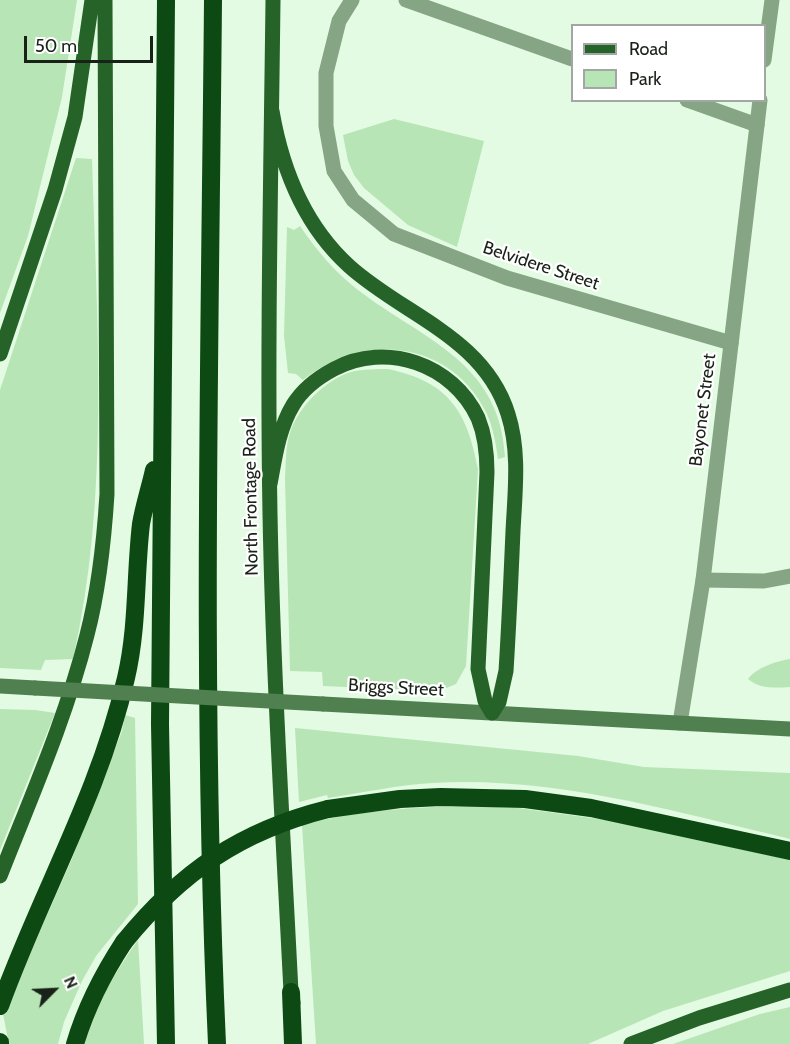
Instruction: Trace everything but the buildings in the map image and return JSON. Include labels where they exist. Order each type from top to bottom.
[{"type":"highway","points":[[166,0],[160,812],[166,1044]]},
{"type":"highway","points":[[213,0],[207,658],[208,810],[217,1044]]},
{"type":"highway","points":[[0,1006],[94,785],[117,713],[127,676],[137,603],[141,523],[161,438]]},
{"type":"highway","points":[[75,1044],[89,1005],[103,977],[124,942],[158,903],[202,865],[230,847],[267,828],[302,815],[328,808],[370,802],[481,797],[525,799],[600,810],[790,851]]},
{"type":"highway","points":[[291,992],[293,1044]]},
{"type":"main road","points":[[0,354],[55,190],[75,117],[92,0]]},
{"type":"main road","points":[[0,876],[56,733],[74,679],[95,599],[102,557],[107,494],[105,0]]},
{"type":"main road","name":"North Frontage Road","points":[[273,0],[270,484],[272,590],[291,992],[301,1044]]},
{"type":"main road","points":[[270,484],[277,446],[293,404],[307,388],[336,368],[371,357],[409,360],[436,372],[463,394],[478,419],[486,449],[487,472],[478,669],[484,701],[492,713],[499,702],[507,671],[516,474],[514,433],[508,411],[497,388],[473,354],[445,332],[382,291],[333,251],[303,207],[288,175],[272,111]]},
{"type":"main road","name":"Briggs Street","points":[[0,686],[790,729]]},
{"type":"main road","points":[[631,1044],[729,1008],[790,990]]},
{"type":"street","name":"Belvidere Street","points":[[352,0],[339,21],[326,73],[326,126],[334,171],[353,200],[394,234],[507,278],[731,343]]},
{"type":"street","points":[[406,0],[571,58]]},
{"type":"street","points":[[766,51],[772,0]]},
{"type":"street","points":[[693,102],[757,125]]},
{"type":"street","name":"Bayonet Street","points":[[680,723],[703,580],[760,102]]},
{"type":"street","points":[[703,580],[764,581],[790,576]]},
{"type":"green space","points":[[0,0],[77,0],[62,97],[28,236],[0,313]]},
{"type":"green space","points":[[394,119],[484,141],[457,247],[408,225],[364,188],[354,175],[348,161],[343,135]]},
{"type":"green space","points":[[76,158],[92,159],[98,347],[97,473],[85,598],[73,659],[45,660],[41,670],[0,668],[0,390]]},
{"type":"green space","points":[[300,226],[327,261],[358,290],[454,356],[473,375],[489,397],[500,424],[505,457],[498,459],[489,419],[471,389],[452,371],[429,358],[404,351],[379,350],[352,354],[327,364],[303,380],[296,374],[288,373],[284,336],[287,227],[294,230]]},
{"type":"green space","points":[[388,369],[426,382],[452,402],[468,431],[478,469],[466,666],[456,684],[439,691],[323,686],[322,672],[290,671],[285,479],[286,450],[290,433],[306,404],[332,381],[351,372]]},
{"type":"green space","points":[[790,659],[790,687],[762,686],[748,679],[767,666]]},
{"type":"green space","points":[[0,709],[55,713],[0,850]]},
{"type":"green space","points":[[125,715],[135,718],[138,904],[96,956],[64,1022],[58,1044],[9,1044],[3,1014],[71,861],[122,731]]},
{"type":"green space","points":[[295,728],[578,756],[644,767],[790,773],[790,839],[657,807],[568,790],[523,785],[477,782],[432,783],[328,798],[327,795],[299,802]]},
{"type":"green space","points":[[470,806],[518,808],[614,821],[790,860],[790,971],[663,1011],[588,1044],[316,1044],[302,825],[386,810]]},
{"type":"green space","points":[[138,940],[144,1044],[83,1044],[106,990]]},
{"type":"green space","points":[[790,1007],[790,1044],[673,1044],[760,1014]]}]
